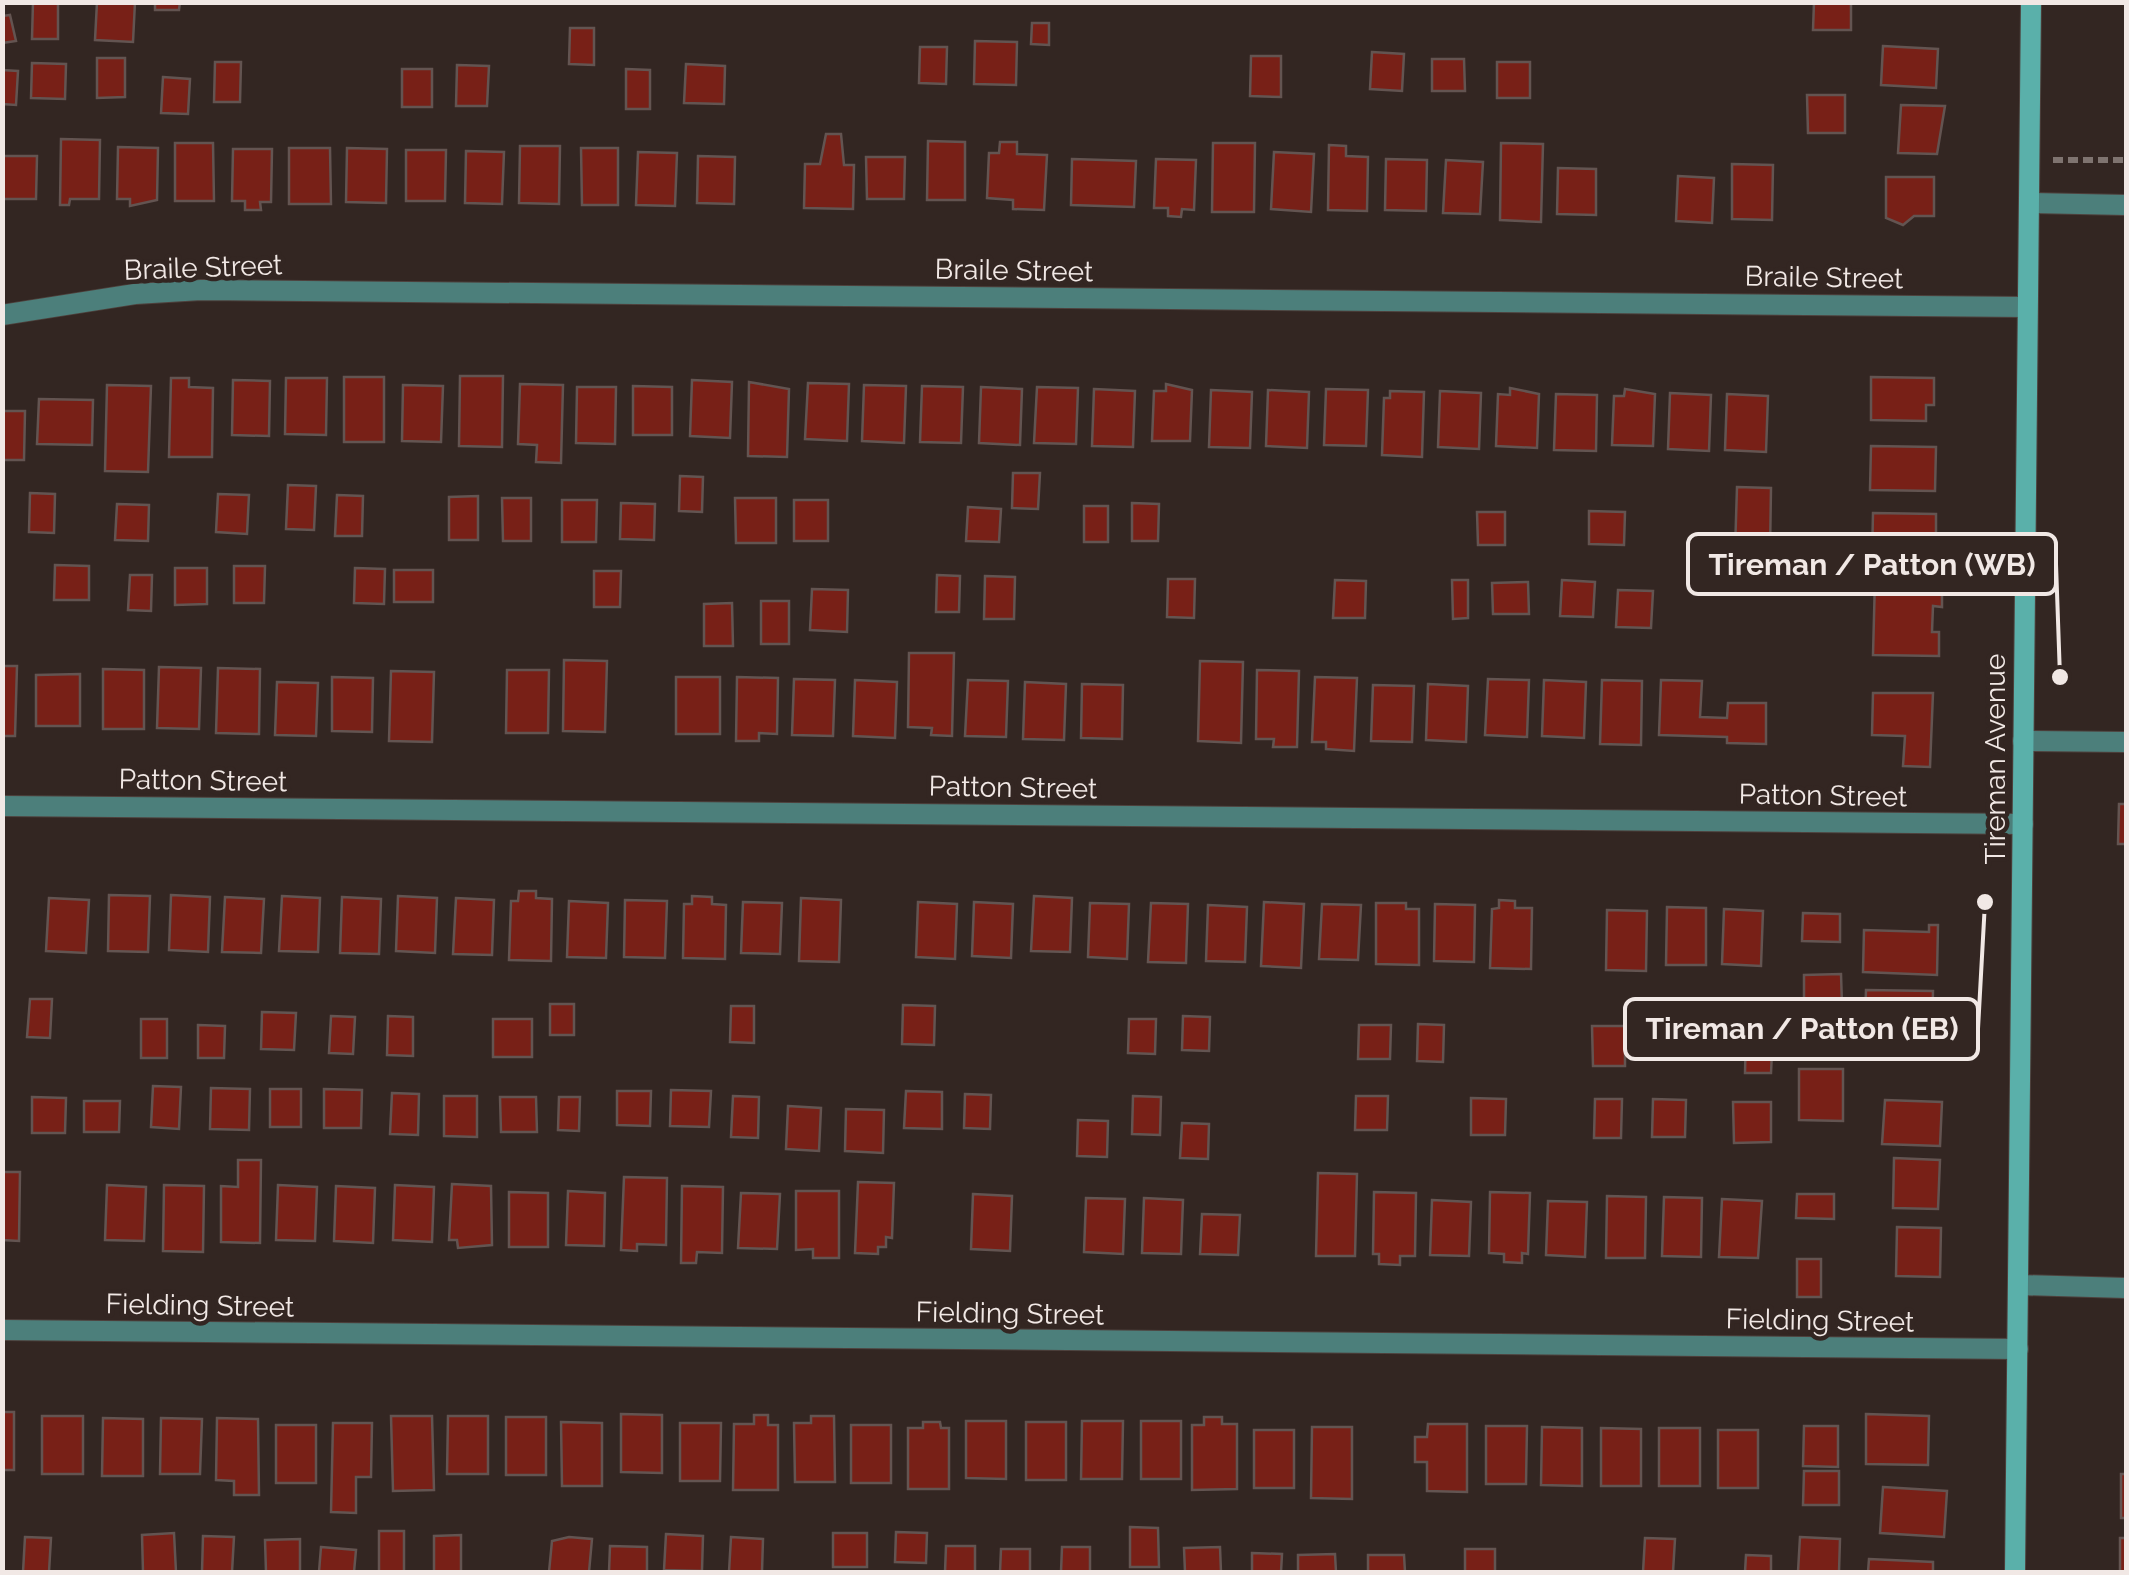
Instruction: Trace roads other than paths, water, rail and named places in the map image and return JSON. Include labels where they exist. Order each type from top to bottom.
[{"type":"street","points":[[2031,2],[2031,204],[2126,205]]},
{"type":"street","name":"Tireman Avenue","points":[[2016,1572],[2026,307],[2031,204]]},
{"type":"street","name":"Braile Street","points":[[2,314],[135,294],[201,290],[2026,307]]},
{"type":"street","points":[[2023,740],[2126,742]]},
{"type":"street","name":"Patton Street","points":[[2,806],[2023,824]]},
{"type":"street","points":[[2019,1285],[2126,1288]]},
{"type":"street","name":"Fielding Street","points":[[2,1330],[2018,1350]]},
{"type":"place","name":"Tireman / Patton (WB)","points":[[2060,677]]},
{"type":"place","name":"Tireman / Patton (EB)","points":[[1985,902]]}]
